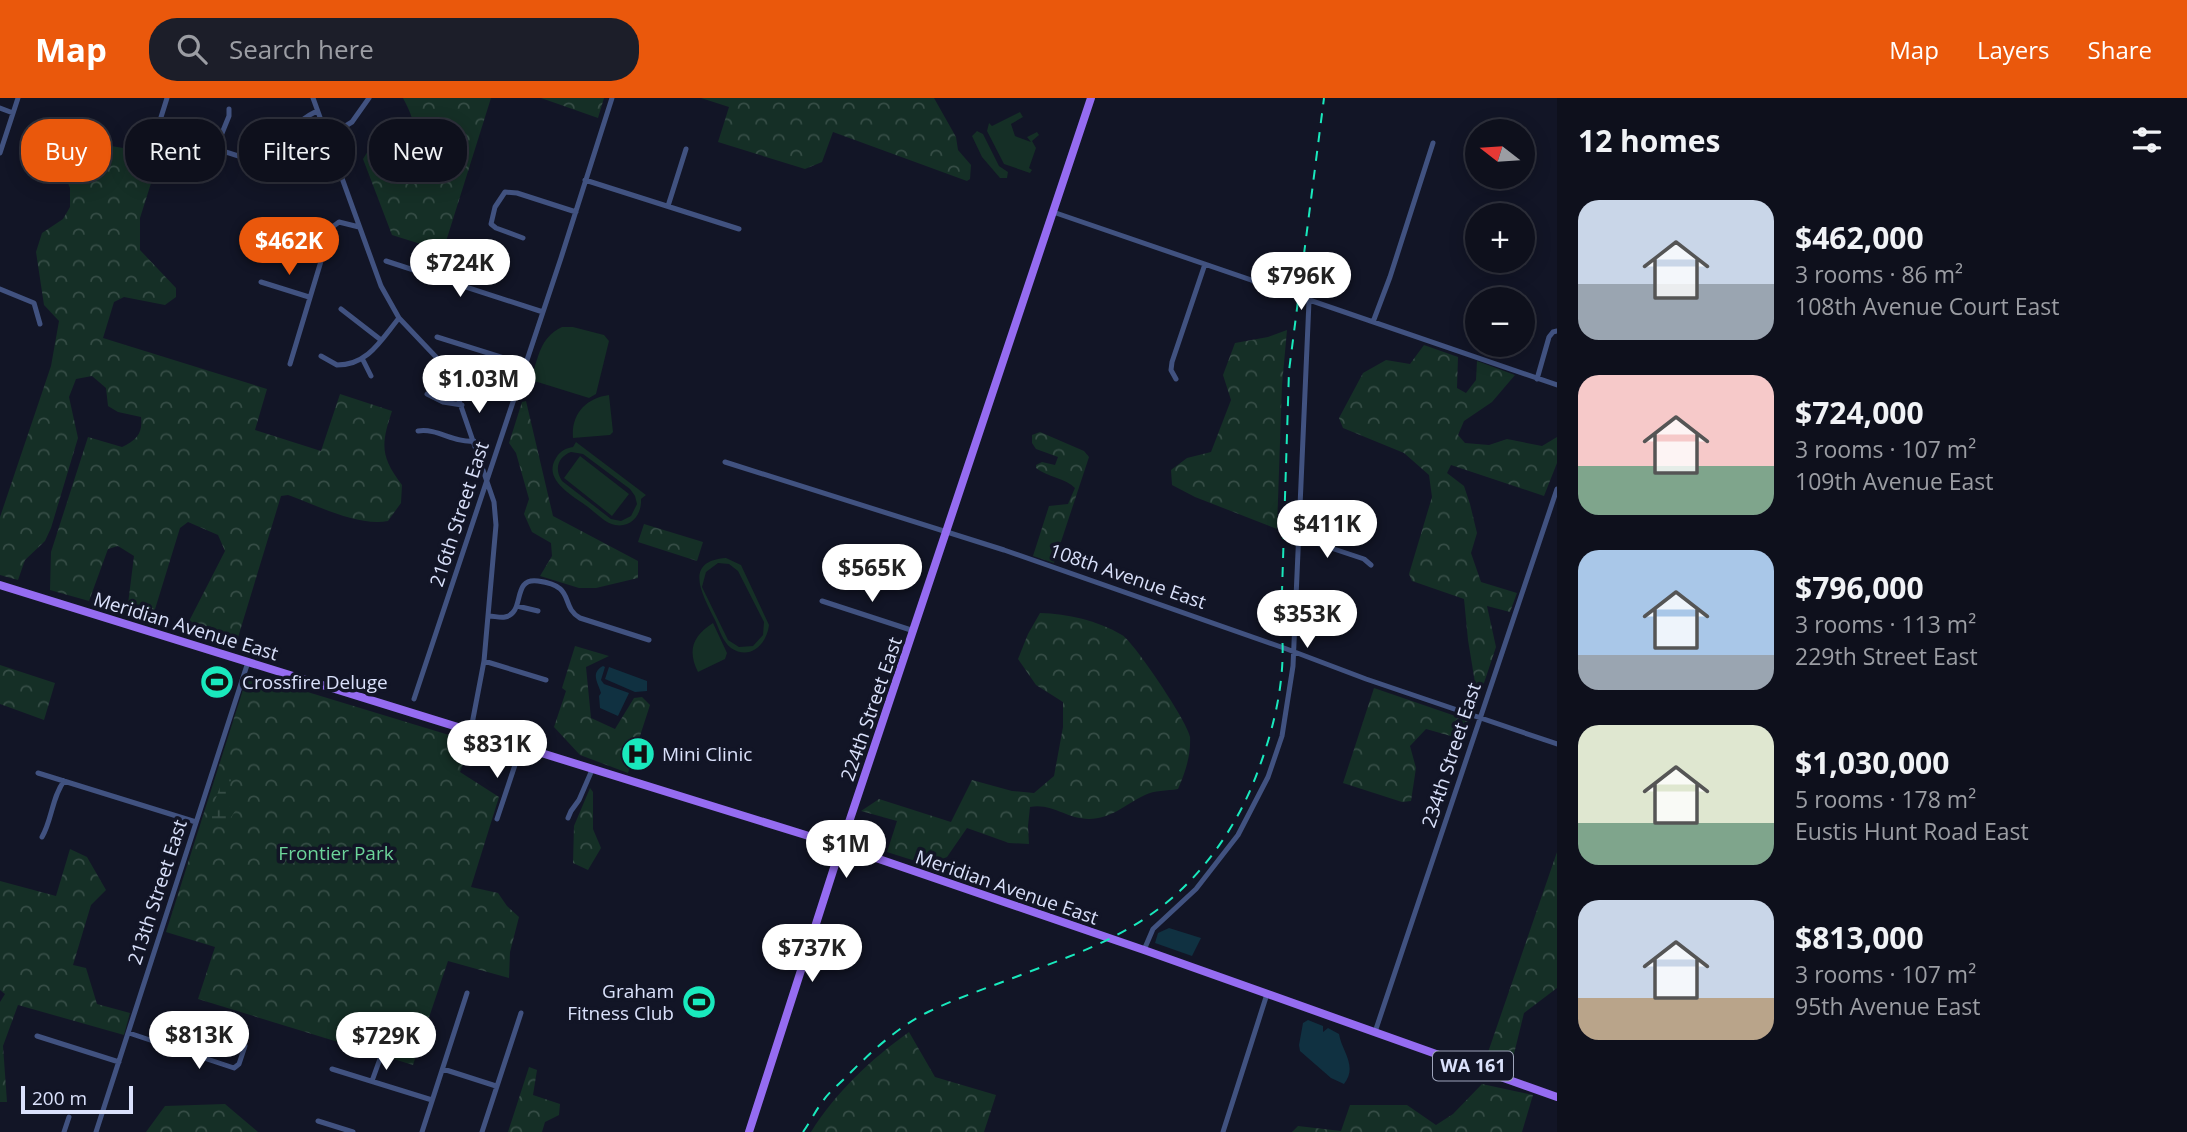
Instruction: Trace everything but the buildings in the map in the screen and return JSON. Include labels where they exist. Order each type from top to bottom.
[{"type":"main road","name":"224th Street East","points":[[749,1132],[841,846],[1091,98]]},
{"type":"main road","name":"Meridian Avenue East","points":[[0,585],[841,846],[1557,1097]]},
{"type":"street","points":[[0,153],[18,98]]},
{"type":"street","points":[[160,119],[167,98]]},
{"type":"street","points":[[313,98],[320,119]]},
{"type":"street","points":[[354,119],[369,98]]},
{"type":"street","name":"216th Street East","points":[[414,699],[612,98]]},
{"type":"street","points":[[0,108],[13,113]]},
{"type":"street","points":[[225,126],[229,109]]},
{"type":"street","points":[[303,119],[317,111]]},
{"type":"street","points":[[1373,322],[1433,143]]},
{"type":"street","points":[[668,206],[686,149]]},
{"type":"street","points":[[585,180],[739,229]]},
{"type":"street","points":[[342,182],[376,274],[399,318],[443,365],[462,405],[494,502],[496,525],[484,661],[470,731],[459,760]]},
{"type":"street","points":[[523,238],[491,224],[495,207],[505,192],[517,193],[576,212]]},
{"type":"street","points":[[1053,212],[1557,386]]},
{"type":"street","points":[[290,365],[333,225],[339,222],[359,227]]},
{"type":"street","points":[[386,261],[543,312]]},
{"type":"street","points":[[1176,379],[1171,370],[1172,362],[1205,264]]},
{"type":"street","points":[[261,282],[309,297]]},
{"type":"street","points":[[0,289],[34,303],[40,324]]},
{"type":"street","points":[[1144,950],[1153,929],[1187,899],[1226,852],[1258,800],[1282,736],[1289,701],[1293,652],[1309,301]]},
{"type":"street","points":[[341,309],[381,340]]},
{"type":"street","points":[[321,356],[337,365],[362,360],[399,318]]},
{"type":"street","points":[[1537,379],[1549,337],[1557,331]]},
{"type":"street","points":[[437,337],[526,365]]},
{"type":"street","points":[[362,360],[371,376]]},
{"type":"street","points":[[427,394],[443,402],[462,405]]},
{"type":"street","points":[[418,431],[428,429],[460,442],[474,441]]},
{"type":"street","name":"108th Avenue East","points":[[725,463],[1036,561],[1557,744]]},
{"type":"street","name":"234th Street East","points":[[1375,1032],[1557,489]]},
{"type":"street","points":[[1298,537],[1364,559],[1371,565]]},
{"type":"street","points":[[489,616],[506,617],[511,614],[517,606],[519,592],[527,583],[547,583],[565,593],[569,608],[576,616],[649,640]]},
{"type":"street","points":[[822,601],[914,631]]},
{"type":"street","points":[[517,606],[538,611]]},
{"type":"street","points":[[484,661],[546,680]]},
{"type":"street","name":"213th Street East","points":[[96,1132],[248,662]]},
{"type":"street","points":[[497,819],[521,747]]},
{"type":"street","points":[[568,818],[593,769]]},
{"type":"street","points":[[38,773],[196,822]]},
{"type":"street","points":[[42,837],[64,781]]},
{"type":"street","points":[[422,1132],[467,993]]},
{"type":"street","points":[[1223,1132],[1267,994]]},
{"type":"street","points":[[482,1132],[521,1013]]},
{"type":"street","points":[[129,1033],[234,1068],[240,1064],[246,1046]]},
{"type":"street","points":[[37,1036],[119,1062]]},
{"type":"street","points":[[372,1081],[381,1056]]},
{"type":"street","points":[[332,1069],[432,1100]]},
{"type":"street","points":[[443,1069],[496,1086]]},
{"type":"street","points":[[64,1132],[69,1117]]},
{"type":"street","points":[[317,1121],[353,1132]]},
{"type":"green space","points":[[403,98],[491,98],[467,174],[467,119],[412,119]]},
{"type":"green space","points":[[541,98],[604,98],[598,118]]},
{"type":"green space","points":[[701,98],[934,98],[956,137],[958,150],[971,165],[970,179],[967,181],[833,132],[822,162],[805,169],[718,142],[729,107]]},
{"type":"green space","points":[[1020,112],[1023,117],[1011,124],[1015,136],[1031,142],[1027,137],[1037,132],[1039,135],[1032,141],[1036,148],[1029,168],[1032,170],[1030,173],[1004,164],[987,131],[989,123],[992,126]]},
{"type":"green space","points":[[977,131],[983,134],[999,166],[1008,172],[1007,178],[1000,178],[982,157],[972,136]]},
{"type":"green space","points":[[111,146],[125,149],[125,182],[151,182],[140,218],[140,250],[176,288],[176,297],[165,305],[124,297],[114,302],[103,338],[267,389],[255,430],[321,451],[340,394],[392,411],[386,432],[385,450],[386,458],[402,485],[401,503],[388,521],[377,522],[351,518],[288,495],[281,496],[236,644],[185,629],[225,551],[218,535],[188,522],[180,528],[152,619],[127,612],[134,556],[118,546],[108,549],[89,601],[50,590],[51,552],[88,437],[122,447],[135,439],[141,427],[141,417],[118,412],[108,406],[106,388],[92,376],[76,379],[69,397],[78,438],[45,541],[25,560],[18,580],[0,575],[0,517],[51,366],[59,321],[44,305],[36,252],[42,233],[63,219],[70,207],[68,182],[111,182]]},
{"type":"green space","points":[[369,149],[369,175],[363,159]]},
{"type":"green space","points":[[372,182],[465,182],[443,251],[392,235]]},
{"type":"green space","points":[[562,327],[604,335],[609,341],[596,394],[589,398],[531,380],[544,342]]},
{"type":"green space","points":[[1287,330],[1282,385],[1277,529],[1195,497],[1172,485],[1171,470],[1187,458],[1211,452],[1231,400],[1223,375],[1235,343],[1268,337]]},
{"type":"green space","points":[[1424,345],[1458,357],[1457,388],[1466,393],[1476,380],[1477,361],[1515,375],[1492,402],[1464,421],[1458,435],[1465,443],[1489,445],[1507,439],[1542,446],[1557,437],[1557,463],[1544,496],[1451,465],[1447,473],[1464,486],[1470,504],[1477,533],[1471,553],[1481,582],[1517,593],[1510,612],[1487,606],[1496,647],[1478,701],[1464,599],[1412,581],[1409,574],[1432,497],[1429,475],[1404,453],[1343,428],[1339,418],[1363,373],[1386,360],[1410,364]]},
{"type":"green space","points":[[609,395],[613,432],[610,435],[573,438],[577,415],[582,409],[593,400]]},
{"type":"green space","points":[[526,401],[553,516],[638,561],[638,578],[596,588],[579,588],[540,576],[552,556],[551,543],[532,532],[524,514],[529,499],[516,453],[509,443],[522,402]]},
{"type":"green space","points":[[1040,432],[1084,451],[1089,457],[1054,563],[1033,556],[1049,506],[1068,504],[1075,488],[1036,468],[1036,465],[1042,462],[1055,465],[1058,457],[1036,449],[1032,443],[1032,435]]},
{"type":"green space","points":[[576,442],[646,495],[641,499],[635,519],[621,525],[608,522],[561,487],[553,473],[553,466],[559,453],[573,447]],"holes":[[[571,452],[583,454],[630,489],[637,504],[631,516],[621,521],[611,519],[562,481],[558,472],[560,460]]]},
{"type":"green space","points":[[580,456],[629,494],[612,516],[564,478]]},
{"type":"green space","points":[[644,524],[703,542],[697,561],[638,542]]},
{"type":"green space","points":[[726,558],[741,565],[769,625],[761,644],[751,651],[738,652],[728,645],[705,601],[700,581],[700,573],[704,566]],"holes":[[[718,563],[729,564],[738,571],[764,622],[763,635],[753,646],[739,647],[728,640],[702,587],[706,572]]]},
{"type":"green space","points":[[1040,613],[1072,616],[1103,625],[1122,635],[1138,652],[1171,701],[1190,737],[1187,764],[1178,789],[1149,793],[1111,814],[1089,819],[1073,817],[1046,807],[1030,807],[1029,844],[1009,843],[967,828],[947,857],[928,865],[887,852],[897,821],[861,811],[879,799],[951,822],[972,780],[1012,791],[1034,793],[1054,776],[1063,727],[1063,702],[1036,685],[1018,659]]},
{"type":"green space","points":[[713,623],[727,653],[725,659],[698,672],[693,657],[694,644],[701,633]]},
{"type":"green space","points":[[575,646],[609,656],[586,667],[591,718],[615,729],[634,698],[642,697],[650,705],[628,773],[580,755],[554,727],[566,691],[562,688]]},
{"type":"green space","points":[[0,665],[55,683],[44,720],[0,704]]},
{"type":"green space","name":"Frontier Park","points":[[248,674],[472,742],[460,772],[499,797],[471,887],[498,893],[519,917],[510,952],[509,978],[448,961],[413,1065],[198,999],[215,947],[166,932]]},
{"type":"green space","points":[[1374,688],[1470,721],[1465,740],[1426,729],[1410,746],[1416,768],[1411,801],[1402,802],[1343,783]]},
{"type":"green space","points":[[228,770],[232,774],[226,804],[235,811],[226,825],[219,827],[212,822],[213,808]]},
{"type":"green space","points":[[590,788],[593,792],[593,829],[601,848],[588,870],[573,863],[574,826]]},
{"type":"green space","points":[[70,849],[87,857],[106,890],[91,905],[73,965],[86,968],[97,1004],[130,1013],[124,1035],[18,1005],[3,1046],[7,1102],[0,1102],[0,1002],[5,994],[0,990],[0,881],[56,896]]},
{"type":"green space","points":[[1557,852],[1557,988],[1524,1013],[1512,1062],[1500,1070],[1485,1061]]},
{"type":"green space","points":[[909,1032],[935,1077],[996,1095],[984,1132],[811,1132],[855,1077]]},
{"type":"green space","points":[[529,1067],[537,1070],[533,1095],[560,1104],[559,1115],[545,1122],[542,1132],[508,1132]]},
{"type":"green space","points":[[1482,1084],[1533,1095],[1522,1132],[1292,1132],[1298,1126],[1341,1131],[1350,1105],[1407,1105],[1436,1125],[1453,1114]]},
{"type":"green space","points":[[225,1104],[258,1132],[146,1132],[165,1106]]},
{"type":"water","points":[[605,667],[601,680],[604,684],[629,693],[618,716],[600,708],[601,693],[596,675]]},
{"type":"water","points":[[609,667],[647,681],[647,691],[635,692],[605,679]]},
{"type":"water","points":[[1169,928],[1201,938],[1192,956],[1155,943],[1158,933]]},
{"type":"water","points":[[1308,1020],[1323,1026],[1323,1032],[1328,1028],[1339,1034],[1350,1071],[1344,1084],[1331,1078],[1300,1051],[1303,1023]]},
{"type":"railway","points":[[803,1132],[831,1092],[864,1059],[916,1018],[952,1001],[1090,948],[1150,915],[1201,869],[1241,810],[1265,751],[1279,697],[1289,371],[1324,98]]},
{"type":"place","name":"Crossfire Deluge","points":[[217,682]]},
{"type":"place","name":"Mini Clinic","points":[[638,754]]},
{"type":"place","name":"Graham Fitness Club","points":[[699,1002]]}]
